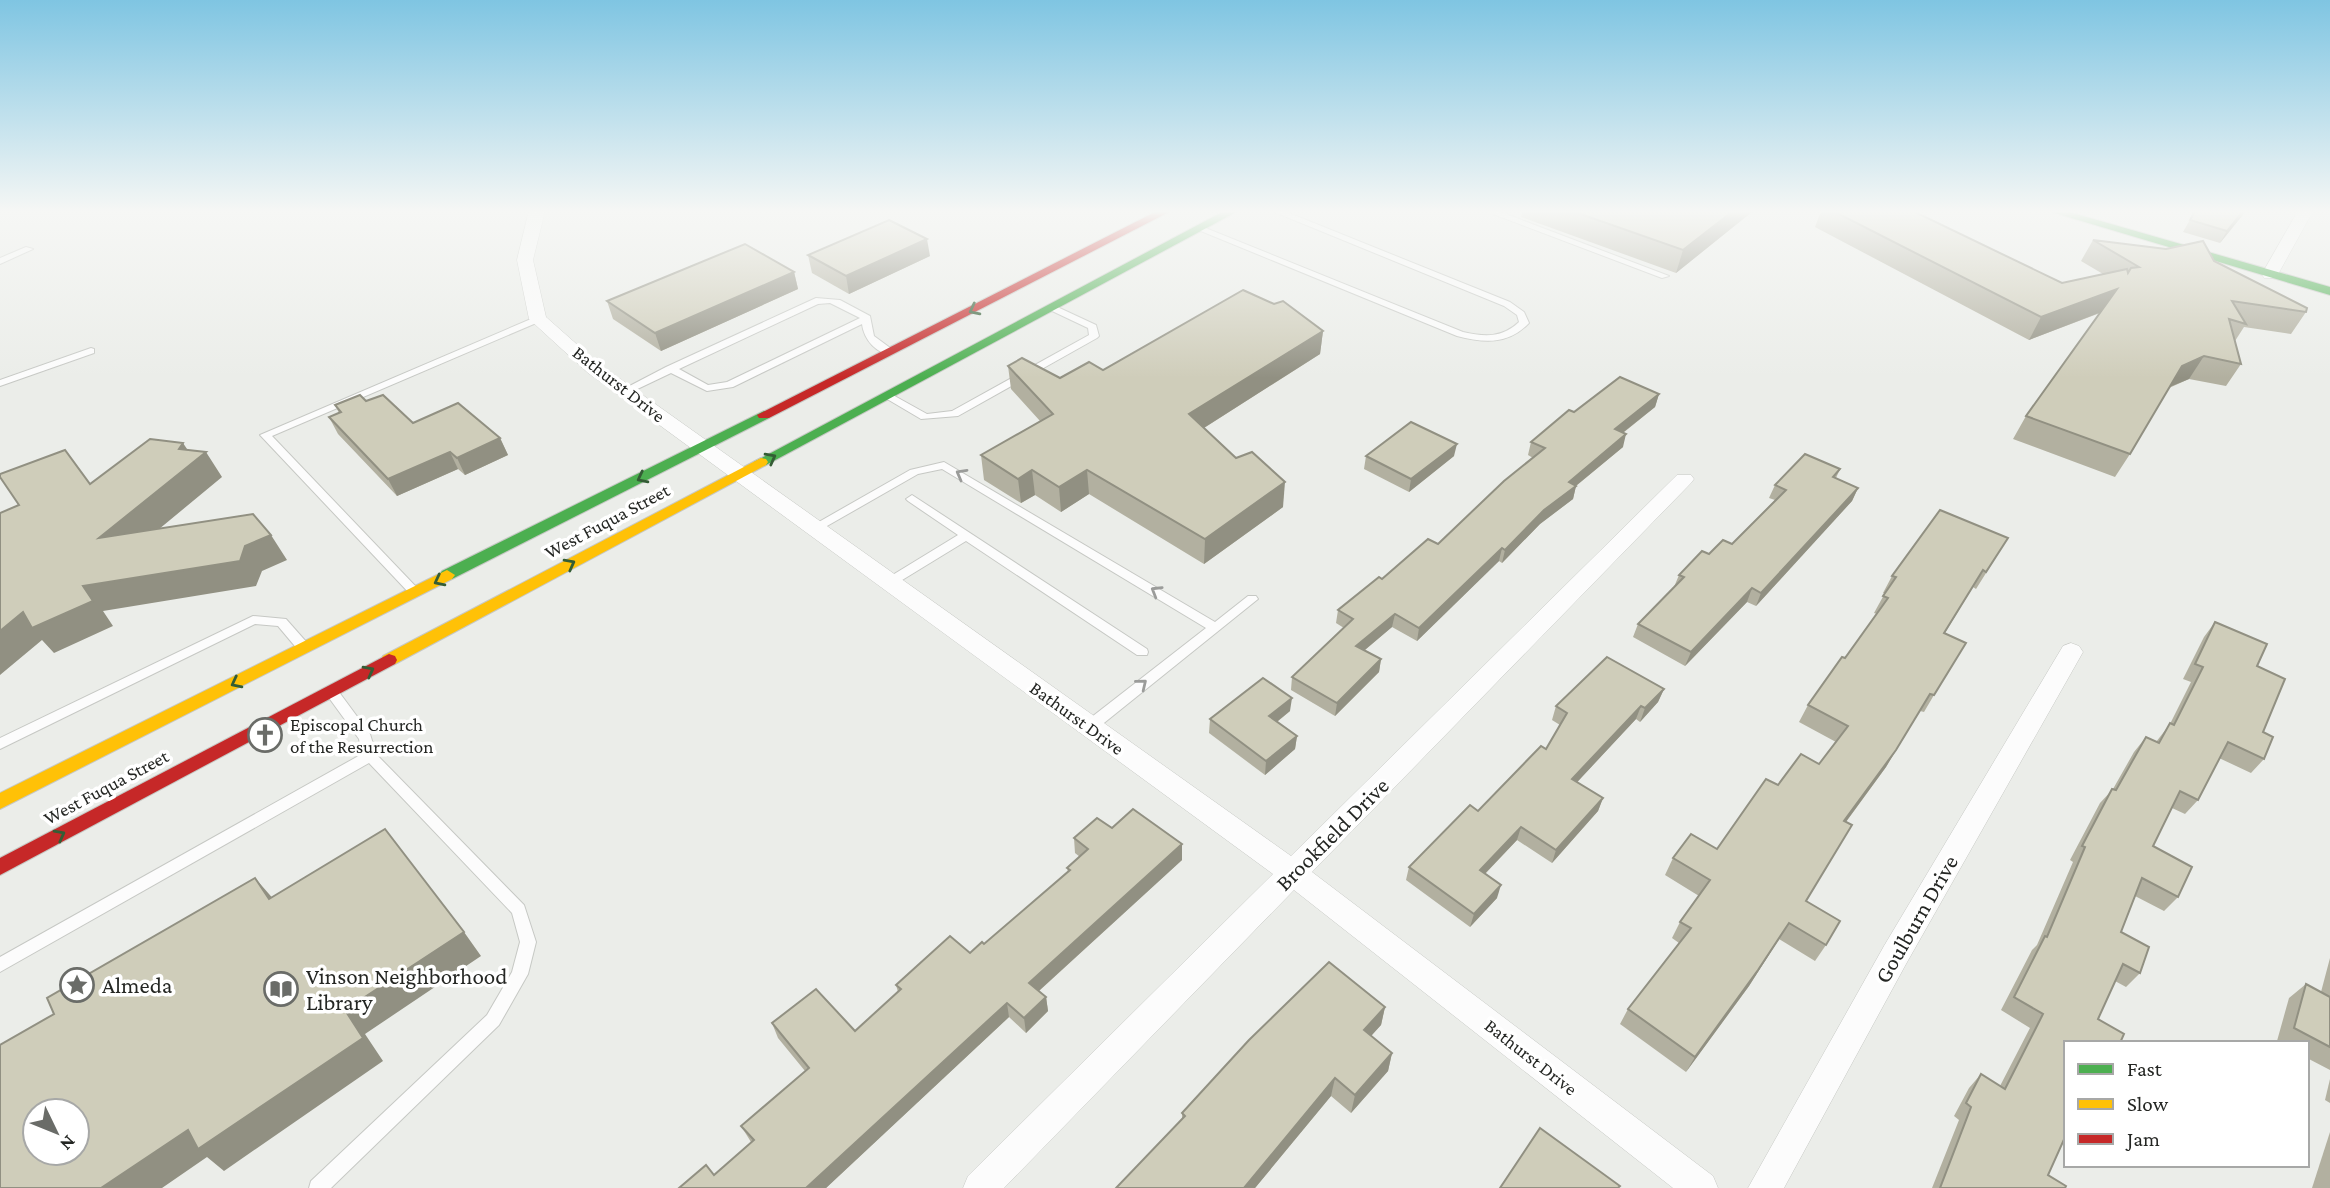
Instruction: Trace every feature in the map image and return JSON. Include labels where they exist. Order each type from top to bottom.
[{"type":"main road","name":"West Fuqua Street","points":[[0,802],[1059,266]]},
{"type":"main road","name":"West Fuqua Street","points":[[0,867],[1130,266]]},
{"type":"main road","points":[[2244,266],[2330,291]]},
{"type":"main road","points":[[1013,290],[1053,308]]},
{"type":"street","points":[[526,266],[538,319]]},
{"type":"street","points":[[2270,274],[2274,266]]},
{"type":"street","name":"Bathurst Drive","points":[[538,319],[593,368],[1293,873],[1701,1188]]},
{"type":"street","name":"Brookfield Drive","points":[[980,1188],[1684,479]]},
{"type":"street","name":"Goulburn Drive","points":[[1765,1188],[1895,955],[2071,652]]},
{"type":"lane","points":[[1293,266],[1460,334],[1483,340],[1504,339],[1524,323],[1521,314],[1507,304],[1414,266]]},
{"type":"lane","points":[[1639,266],[1665,276]]},
{"type":"lane","points":[[625,391],[816,301],[834,300],[867,318]]},
{"type":"lane","points":[[887,396],[925,416],[954,414],[1094,336],[1093,327],[1053,308]]},
{"type":"lane","points":[[867,318],[866,332],[869,339],[890,352]]},
{"type":"lane","points":[[670,369],[707,388],[729,385],[867,318]]},
{"type":"lane","points":[[415,593],[265,435],[538,319]]},
{"type":"lane","points":[[0,383],[91,351]]},
{"type":"lane","points":[[816,527],[914,472],[944,465],[1214,627]]},
{"type":"lane","points":[[912,499],[1142,652]]},
{"type":"lane","points":[[890,582],[967,535]]},
{"type":"lane","points":[[1089,727],[1252,600]]},
{"type":"lane","points":[[0,744],[253,620],[282,622],[304,649]]},
{"type":"lane","points":[[318,1188],[493,1020],[520,974],[528,942],[519,910],[370,756],[365,737],[331,691]]},
{"type":"lane","points":[[0,965],[370,756]]},
{"type":"building","points":[[691,266],[784,266],[794,272],[655,333],[607,301]]},
{"type":"building","points":[[829,266],[867,266],[846,276]]},
{"type":"building","points":[[1942,266],[2028,266],[2062,283],[2127,269],[2128,273],[2131,268],[2138,266],[2225,266],[2307,308],[2306,312],[2232,301],[2246,324],[2229,319],[2241,364],[2204,356],[2182,366],[2130,454],[2026,416],[2117,289],[2041,317]]},
{"type":"building","points":[[1243,290],[1274,304],[1283,301],[1323,331],[1189,414],[1236,458],[1252,452],[1285,482],[1205,539],[1087,470],[1059,487],[1032,470],[1018,479],[981,455],[1053,414],[1008,366],[1022,358],[1060,378],[1089,362],[1103,370]]},
{"type":"building","points":[[1620,377],[1659,394],[1615,429],[1626,434],[1569,482],[1576,486],[1544,510],[1505,550],[1502,548],[1419,628],[1395,614],[1356,646],[1381,659],[1337,703],[1292,677],[1353,619],[1338,610],[1379,577],[1382,579],[1428,539],[1438,544],[1504,481],[1545,448],[1531,442],[1569,410],[1574,412]]},
{"type":"building","points":[[360,395],[366,401],[383,395],[413,423],[458,403],[500,438],[457,458],[450,452],[388,479],[329,417],[341,412],[335,405]]},
{"type":"building","points":[[1411,422],[1457,444],[1411,479],[1366,456]]},
{"type":"building","points":[[150,439],[183,443],[179,449],[206,452],[99,538],[253,514],[271,535],[245,546],[240,561],[83,586],[93,601],[32,628],[23,612],[0,631],[0,513],[19,505],[0,474],[65,450],[90,484]]},
{"type":"building","points":[[1805,454],[1840,469],[1833,477],[1858,488],[1761,593],[1752,588],[1691,652],[1638,624],[1684,577],[1679,575],[1702,551],[1709,554],[1723,540],[1732,544],[1786,490],[1775,485]]},
{"type":"building","points":[[1940,510],[2008,538],[1986,572],[1983,570],[1944,633],[1966,643],[1934,695],[1930,694],[1896,750],[1844,821],[1852,825],[1806,901],[1840,921],[1826,945],[1789,923],[1695,1057],[1628,1009],[1691,928],[1680,922],[1710,880],[1673,858],[1691,834],[1717,849],[1766,779],[1778,785],[1801,754],[1819,764],[1848,726],[1808,705],[1888,598],[1883,596],[1896,577],[1892,576]]},
{"type":"building","points":[[2215,622],[2267,644],[2257,666],[2285,679],[2263,732],[2273,737],[2264,759],[2228,742],[2198,800],[2180,791],[2153,846],[2192,867],[2178,897],[2142,878],[2121,932],[2149,947],[2140,973],[2123,964],[2098,1019],[2124,1034],[2121,1041],[2064,1041],[2064,1139],[2048,1175],[2066,1186],[1940,1188],[1971,1107],[1966,1103],[1981,1074],[2005,1089],[2043,1014],[2014,997],[2045,936],[2047,937],[2085,847],[2082,846],[2112,789],[2116,790],[2146,737],[2159,743],[2170,723],[2174,725],[2203,667],[2195,664]]},
{"type":"building","points":[[1607,657],[1664,689],[1645,708],[1641,706],[1572,779],[1603,798],[1556,850],[1521,827],[1480,870],[1501,885],[1474,914],[1409,867],[1470,805],[1478,811],[1541,746],[1546,749],[1567,713],[1556,706]]},
{"type":"building","points":[[1263,678],[1292,698],[1269,716],[1297,736],[1266,761],[1210,719]]},
{"type":"building","points":[[1133,809],[1182,844],[1029,983],[1046,997],[1024,1018],[1007,1003],[806,1188],[679,1188],[706,1165],[714,1175],[754,1140],[741,1126],[809,1068],[772,1023],[816,989],[855,1031],[901,989],[896,985],[950,936],[970,953],[1070,870],[1067,868],[1088,849],[1074,838],[1097,818],[1112,828]]},
{"type":"building","name":"Vinson Neighborhood Library","points":[[385,829],[464,932],[345,1010],[363,1038],[198,1149],[188,1130],[101,1188],[0,1188],[0,1045],[54,1014],[47,998],[255,878],[269,899]]},
{"type":"building","points":[[1329,962],[1385,1007],[1364,1030],[1392,1053],[1355,1095],[1335,1078],[1244,1188],[1116,1188],[1185,1116],[1182,1113],[1249,1040]]},
{"type":"building","points":[[2306,984],[2330,997],[2330,1047],[2294,1028]]},
{"type":"building","points":[[1540,1128],[1620,1186],[1500,1188]]},
{"type":"traffic: fast","points":[[761,462],[1129,266]]},
{"type":"traffic: fast","points":[[2245,266],[2330,291]]},
{"type":"traffic: fast","points":[[447,575],[764,415]]},
{"type":"traffic: slow","points":[[389,660],[761,462]]},
{"type":"traffic: slow","points":[[0,802],[447,575]]},
{"type":"traffic: jam","points":[[764,415],[1057,266]]},
{"type":"traffic: jam","points":[[0,867],[389,660]]},
{"type":"place","name":"Episcopal Church of the Resurrection","points":[[265,735]]},
{"type":"place","name":"Almeda","points":[[77,985]]},
{"type":"place","name":"Vinson Neighborhood Library","points":[[281,989]]}]
